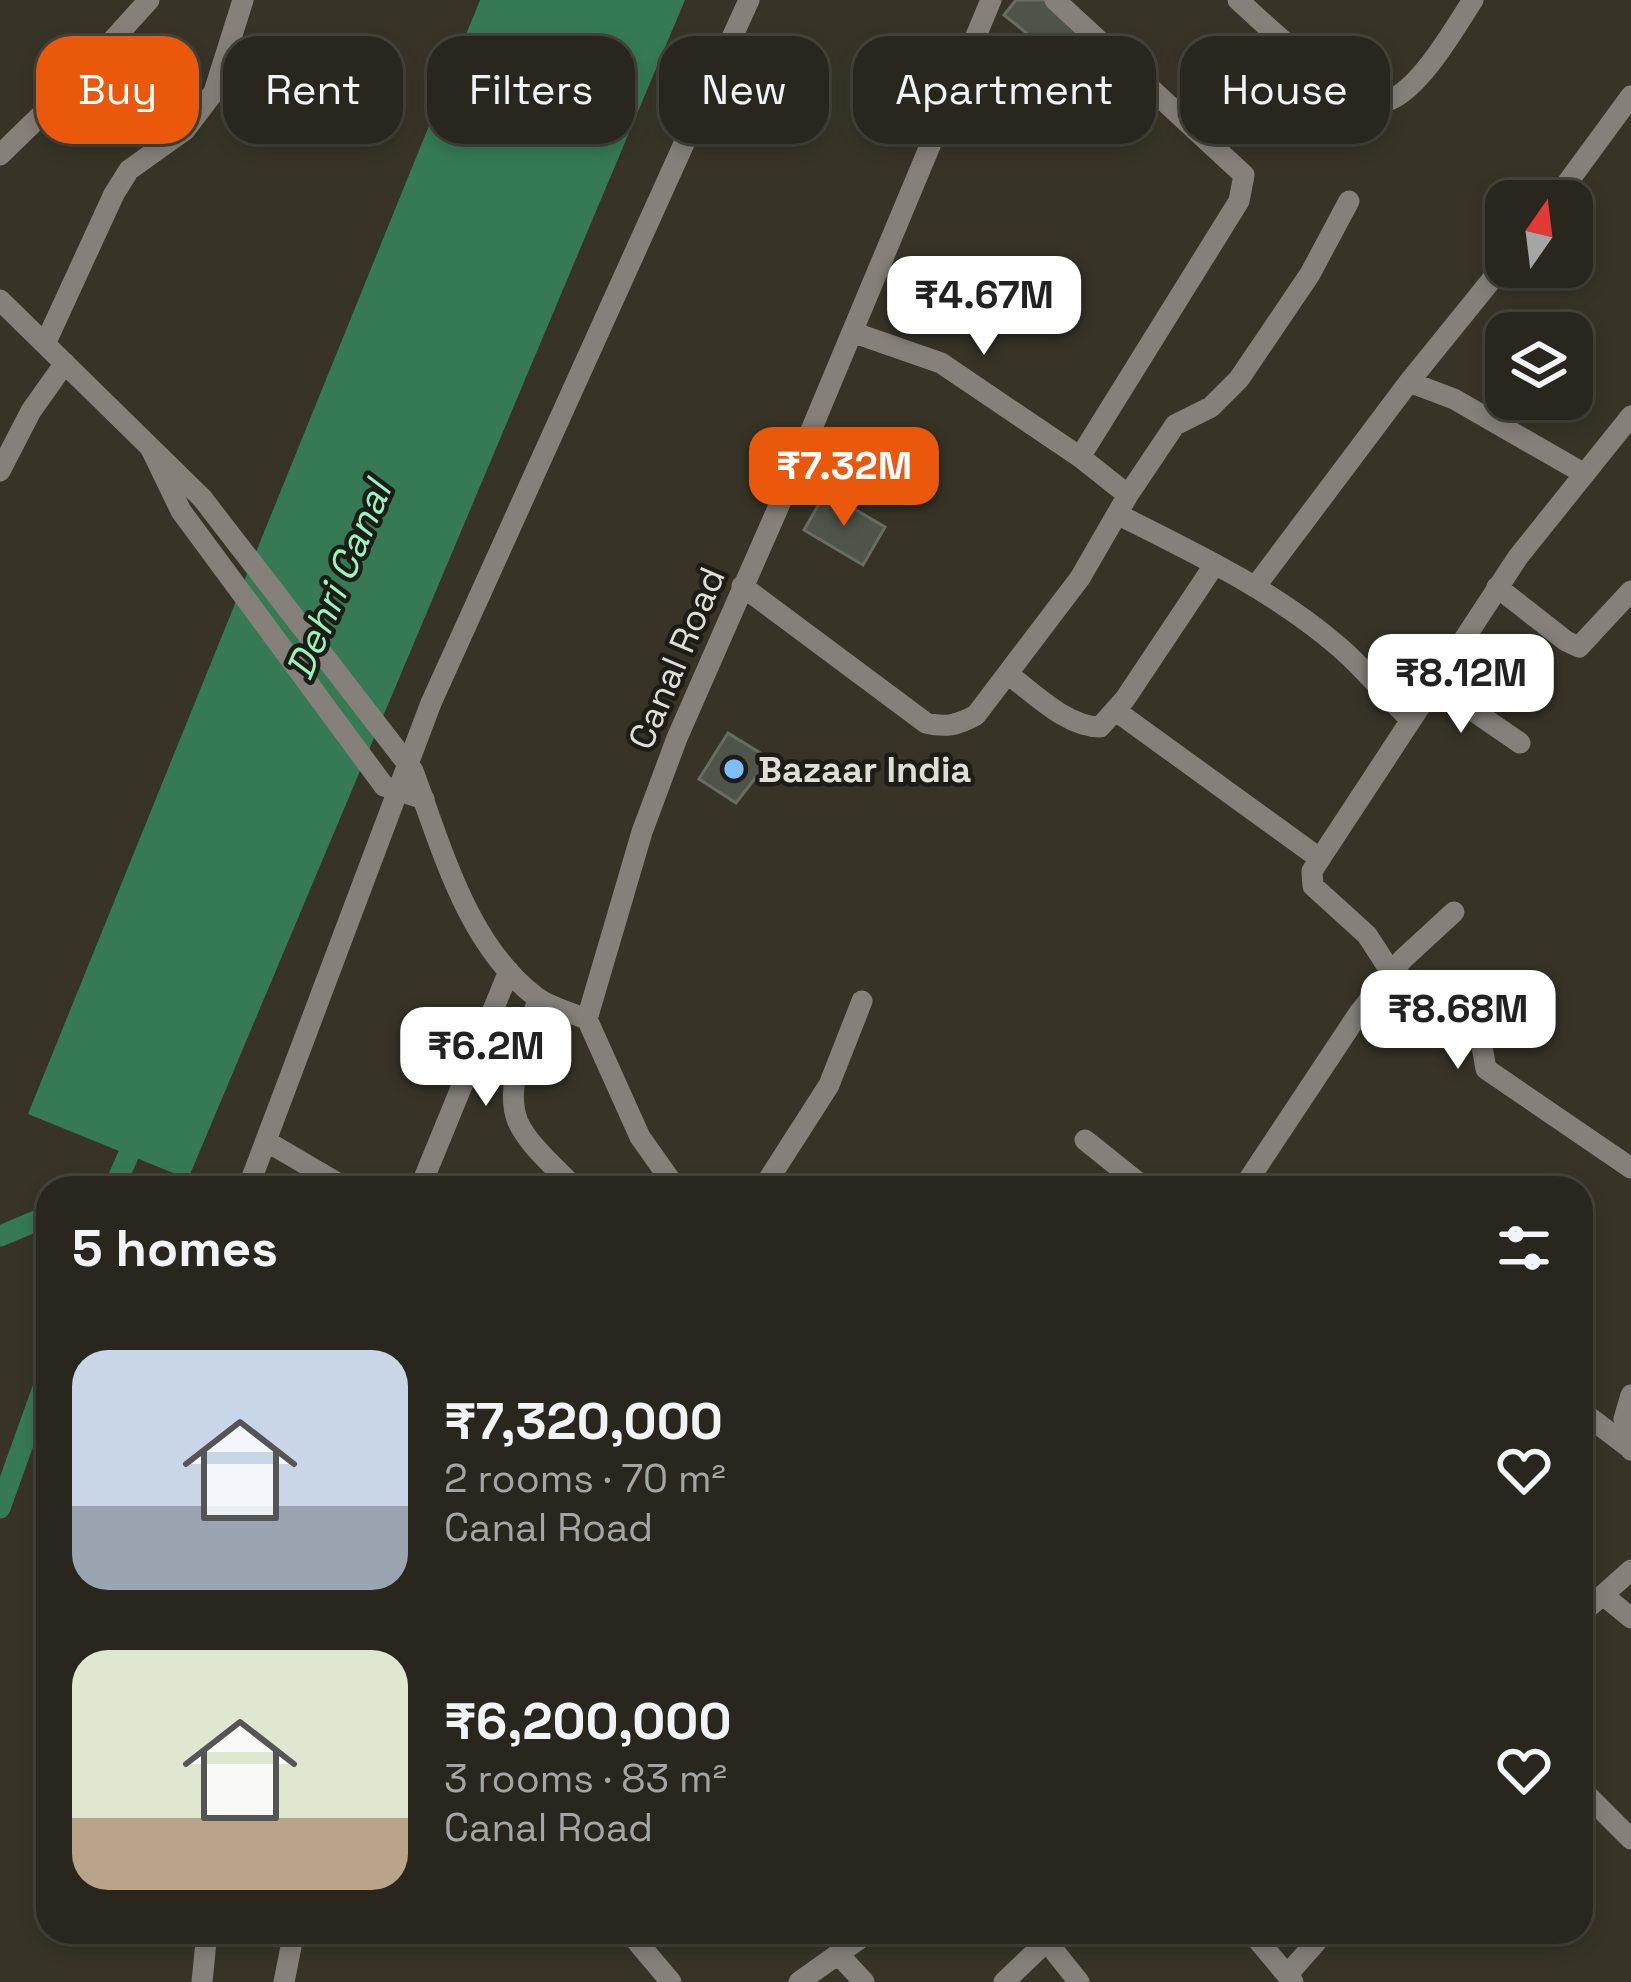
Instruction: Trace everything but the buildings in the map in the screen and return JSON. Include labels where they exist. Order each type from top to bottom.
[{"type":"street","points":[[0,155],[72,86],[148,0]]},
{"type":"street","points":[[45,344],[129,170],[185,130],[214,92],[243,0]]},
{"type":"street","points":[[253,1176],[431,703],[749,0]]},
{"type":"street","name":"Canal Road","points":[[587,1019],[648,814],[991,0]]},
{"type":"street","points":[[1055,0],[1244,175],[1239,201],[1080,457]]},
{"type":"street","points":[[1238,0],[1337,82],[1366,100],[1383,102],[1393,99],[1422,72],[1473,0]]},
{"type":"street","points":[[1569,180],[1631,96]]},
{"type":"street","points":[[742,586],[926,723],[943,727],[976,715],[1080,578],[1175,425],[1210,407],[1239,379],[1310,274],[1349,201]]},
{"type":"street","points":[[1255,587],[1485,288]]},
{"type":"street","points":[[0,300],[202,498],[413,771],[464,899],[509,971],[538,999],[587,1019],[640,1137],[668,1176]]},
{"type":"street","points":[[852,332],[940,363],[1080,457],[1122,504],[1255,587],[1342,649],[1409,718]]},
{"type":"street","points":[[0,471],[31,411],[65,363]]},
{"type":"street","points":[[1409,382],[1454,399],[1582,472]]},
{"type":"street","points":[[1631,416],[1582,472],[1497,587],[1319,858],[1310,880],[1367,935],[1384,981],[1478,1024],[1486,1069],[1631,1168]]},
{"type":"street","points":[[152,449],[181,511],[384,786],[424,800]]},
{"type":"street","points":[[1009,675],[1082,724],[1100,727],[1116,711],[1215,564]]},
{"type":"street","points":[[1497,587],[1579,646],[1631,591]]},
{"type":"street","points":[[1433,683],[1520,743]]},
{"type":"street","points":[[1116,711],[1319,858]]},
{"type":"street","points":[[1251,1176],[1384,981],[1454,912]]},
{"type":"street","points":[[425,1176],[509,971]]},
{"type":"street","points":[[538,999],[518,1067],[515,1108],[526,1134],[564,1176]]},
{"type":"street","points":[[771,1176],[829,1085],[862,1001]]},
{"type":"street","points":[[1085,1140],[1130,1176]]},
{"type":"street","points":[[266,1141],[326,1176]]},
{"type":"street","points":[[1630,1449],[1624,1419],[1631,1394]]},
{"type":"street","points":[[1593,1421],[1630,1449]]},
{"type":"street","points":[[1593,1603],[1631,1570]]},
{"type":"street","points":[[1603,1595],[1631,1618]]},
{"type":"street","points":[[1593,1801],[1631,1839]]},
{"type":"street","points":[[202,1982],[206,1944]]},
{"type":"street","points":[[284,1982],[292,1944]]},
{"type":"street","points":[[639,1944],[671,1982]]},
{"type":"street","points":[[799,1982],[852,1944]]},
{"type":"street","points":[[1004,1982],[1036,1944]]},
{"type":"street","points":[[1049,1944],[1079,1982]]},
{"type":"street","points":[[1260,1944],[1290,1979],[1316,1944]]},
{"type":"street","points":[[838,1954],[864,1982]]},
{"type":"water","points":[[480,0],[685,0],[670,36],[659,36],[659,62],[635,119],[635,36],[465,36]]},
{"type":"water","points":[[427,131],[427,144],[624,144],[189,1176],[28,1114]]},
{"type":"waterway","name":"Dehri Canal","points":[[119,1176],[140,1128]]},
{"type":"waterway","name":"Dehri Canal","points":[[0,1236],[36,1221]]},
{"type":"waterway","points":[[0,1508],[36,1408]]},
{"type":"place","name":"Bazaar India","points":[[734,769]]}]
